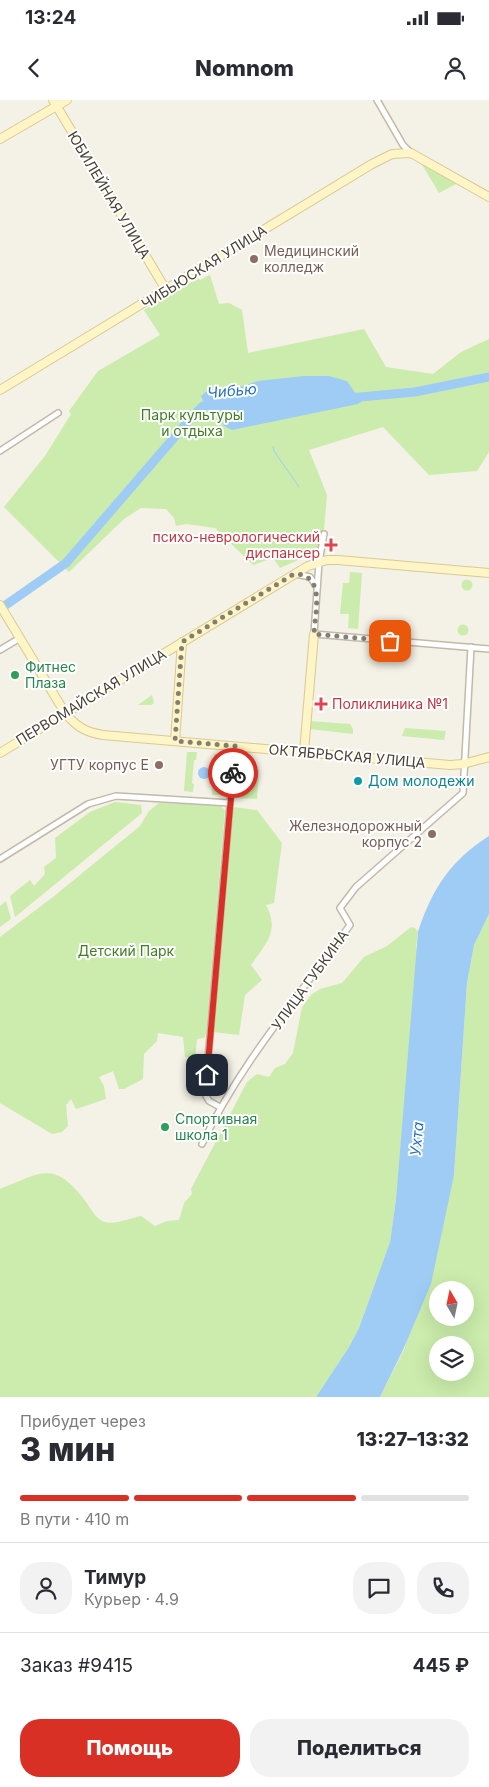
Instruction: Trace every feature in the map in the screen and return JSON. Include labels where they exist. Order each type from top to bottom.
[{"type":"main road","points":[[0,139],[54,103],[67,100]]},
{"type":"main road","name":"ЮБИЛЕЙНАЯ УЛИЦА","points":[[54,103],[166,290]]},
{"type":"main road","points":[[411,153],[489,197]]},
{"type":"main road","name":"ЧИБЬЮСКАЯ УЛИЦА","points":[[0,390],[372,164],[392,154],[411,153]]},
{"type":"main road","name":"ПЕРВОМАЙСКАЯ УЛИЦА","points":[[0,753],[294,574],[319,562],[338,560],[489,572]]},
{"type":"main road","name":"ОКТЯБРЬСКАЯ УЛИЦА","points":[[2,608],[65,714],[77,727],[86,732],[463,764],[489,757]]},
{"type":"main road","points":[[304,752],[314,634]]},
{"type":"main road","points":[[175,741],[182,642]]},
{"type":"street","points":[[377,100],[404,145],[411,153]]},
{"type":"street","points":[[0,451],[58,412]]},
{"type":"street","points":[[324,534],[319,562],[314,634],[489,649]]},
{"type":"street","points":[[294,574],[303,574],[310,578],[317,587]]},
{"type":"street","points":[[0,650],[20,638]]},
{"type":"street","points":[[463,764],[471,647]]},
{"type":"street","points":[[220,1107],[209,1101],[205,1094],[235,746]]},
{"type":"street","name":"УЛИЦА ГУБКИНА","points":[[202,1144],[220,1107],[257,1052],[350,925],[340,908],[356,887],[463,793],[463,764]]},
{"type":"street","points":[[0,859],[88,804],[116,796],[230,803]]},
{"type":"green space","points":[[418,158],[460,182],[439,193]]},
{"type":"green space","name":"Парк культуры и отдыха","points":[[210,275],[219,304],[229,303],[242,310],[248,353],[364,329],[386,367],[433,374],[461,352],[489,339],[489,452],[477,471],[429,475],[383,427],[309,450],[327,495],[324,530],[319,549],[314,553],[280,568],[273,558],[253,565],[215,528],[186,524],[176,526],[174,518],[166,509],[141,508],[124,519],[69,572],[4,507],[45,456],[71,414],[69,411],[98,371],[160,335],[144,310],[198,278],[200,280]]},
{"type":"green space","points":[[350,572],[362,573],[358,629],[348,628],[349,614],[340,614],[343,583],[349,583]]},
{"type":"green space","points":[[467,579],[473,585],[467,591],[461,585]]},
{"type":"green space","points":[[463,624],[469,630],[463,636],[457,630]]},
{"type":"green space","points":[[152,695],[154,703],[151,705],[138,705]]},
{"type":"green space","points":[[310,721],[350,724],[353,734],[310,729]]},
{"type":"green space","points":[[405,728],[446,731],[444,740],[402,736]]},
{"type":"green space","points":[[187,752],[197,752],[196,760],[194,760],[193,792],[184,791]]},
{"type":"green space","points":[[228,753],[233,754],[228,797],[226,794]]},
{"type":"green space","points":[[214,754],[225,755],[222,795],[212,795],[212,787],[215,786],[217,762],[214,762]]},
{"type":"green space","points":[[239,766],[245,769],[244,785],[236,784]]},
{"type":"green space","points":[[251,769],[259,770],[257,799],[236,798],[237,786],[249,785]]},
{"type":"green space","points":[[115,802],[141,805],[142,813],[15,917],[10,896],[30,880],[34,886],[45,874],[44,867],[56,858],[55,838],[90,812]]},
{"type":"green space","name":"Детский Парк","points":[[159,803],[219,805],[225,810],[206,1034],[204,1038],[197,1039],[195,1059],[185,1057],[183,1037],[158,1033],[157,1041],[144,1054],[143,1079],[124,1089],[119,1089],[113,1071],[99,1077],[104,1086],[106,1099],[76,1109],[71,1099],[66,1105],[68,1126],[62,1132],[52,1134],[0,1103],[0,937],[53,897],[140,826],[149,811]]},
{"type":"green space","points":[[233,807],[257,810],[282,843],[274,903],[266,905],[272,923],[271,930],[266,943],[251,965],[262,980],[245,995],[239,1035],[213,1032]]},
{"type":"green space","points":[[6,901],[11,919],[0,927],[0,906]]},
{"type":"green space","points":[[489,914],[489,1397],[380,1397],[404,1350],[454,1175],[467,983],[474,945]]},
{"type":"green space","points":[[411,927],[415,928],[418,932],[416,947],[418,953],[396,1199],[390,1242],[359,1328],[349,1347],[316,1397],[0,1397],[0,1189],[26,1178],[46,1173],[56,1175],[75,1188],[101,1221],[108,1223],[117,1222],[141,1216],[155,1226],[167,1221],[179,1220],[184,1203],[192,1194],[191,1189],[247,1082],[257,1074],[269,1077],[275,1068],[285,1064],[293,1053],[302,1007],[311,995],[320,989],[342,983],[364,957],[387,946]]},
{"type":"water","points":[[304,376],[329,376],[347,381],[356,394],[359,394],[361,402],[232,430],[224,426],[210,408],[207,409],[201,396],[207,391],[239,387],[258,381]]},
{"type":"water","points":[[202,767],[206,767],[210,773],[206,779],[202,779],[198,775],[198,771]]},
{"type":"water","name":"Ухта","points":[[489,836],[489,914],[474,945],[467,983],[454,1175],[432,1281],[429,1281],[429,1289],[403,1350],[380,1397],[316,1397],[349,1347],[359,1328],[390,1242],[396,1199],[418,932],[436,889],[453,866]]},
{"type":"waterway","name":"Чибью","points":[[349,398],[415,392],[489,377]]},
{"type":"waterway","name":"Чибью","points":[[0,609],[66,563],[191,418],[203,406],[216,405]]},
{"type":"waterway","points":[[273,447],[299,487]]},
{"type":"way so far","points":[[233,773],[235,746],[175,741],[182,642],[294,574],[303,574],[310,578],[317,587],[314,634],[390,641]]},
{"type":"place","name":"Медицинский колледж","points":[[254,259]]},
{"type":"place","name":"психо-неврологический диспансер","points":[[331,545]]},
{"type":"place","name":"Фитнес Плаза","points":[[15,675]]},
{"type":"place","name":"Поликлиника №1","points":[[321,704]]},
{"type":"place","name":"УГТУ корпус Е","points":[[159,765]]},
{"type":"place","name":"Дом молодежи","points":[[358,781]]},
{"type":"place","name":"Железнодорожный корпус 2","points":[[432,834]]},
{"type":"place","name":"Спортивная школа 1","points":[[165,1127]]},
{"type":"route","points":[[207,1075],[233,773]]}]
